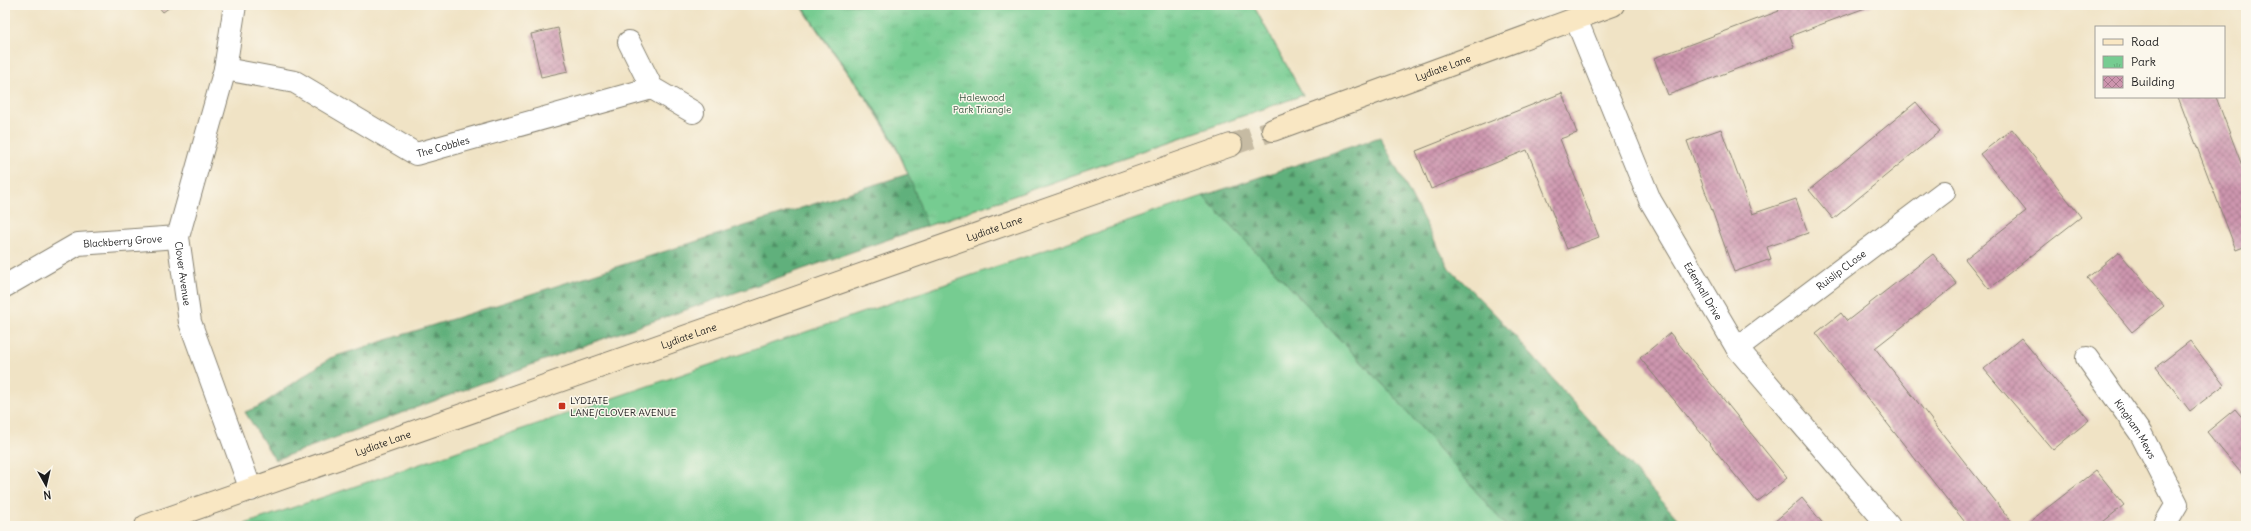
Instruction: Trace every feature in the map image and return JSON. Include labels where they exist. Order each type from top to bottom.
[{"type":"street","name":"Clover Avenue","points":[[235,5],[225,69],[178,237],[190,322],[251,490]]},
{"type":"street","name":"Lydiate Lane","points":[[1273,130],[1576,20],[1613,5]]},
{"type":"street","name":"Edenhall Drive","points":[[1576,20],[1650,200],[1737,348],[1889,526]]},
{"type":"street","points":[[629,42],[652,88],[693,112]]},
{"type":"street","name":"The Cobbles","points":[[225,69],[295,82],[416,154],[652,88]]},
{"type":"street","name":"Lydiate Lane","points":[[146,526],[1231,145]]},
{"type":"street","name":"Ruislip CLose","points":[[1737,348],[1944,192]]},
{"type":"street","name":"Blackberry Grove","points":[[5,286],[78,244],[178,237]]},
{"type":"street","name":"Kingham Mews","points":[[2088,358],[2142,434],[2178,504],[2164,526]]},
{"type":"green space","name":"Halewood Park Triangle","points":[[801,5],[1253,5],[1303,95],[585,345],[275,460],[245,412],[260,406],[330,358],[908,174],[886,129]]},
{"type":"green space","name":"Halewood Park Triangle","points":[[802,5],[1253,5],[1303,95],[927,226],[906,170],[888,130],[871,103]]},
{"type":"green space","points":[[1380,137],[1449,268],[1496,315],[1684,526],[1506,526],[1393,395],[1203,196]]},
{"type":"green space","points":[[1203,196],[1393,395],[1506,526],[239,526]]},
{"type":"building","points":[[157,5],[173,5],[163,12]]},
{"type":"building","points":[[1776,5],[1873,5],[1790,36],[1794,47],[1668,95],[1654,58],[1779,11]]},
{"type":"building","points":[[558,28],[568,71],[541,77],[531,34]]},
{"type":"building","points":[[1562,93],[1577,133],[1560,139],[1599,237],[1567,249],[1527,150],[1431,189],[1416,151]]},
{"type":"building","points":[[2178,98],[2216,98],[2246,176],[2246,246],[2236,250]]},
{"type":"building","points":[[1916,102],[1940,131],[1833,219],[1809,190]]},
{"type":"building","points":[[1721,129],[1752,214],[1796,199],[1808,233],[1767,247],[1771,259],[1734,272],[1687,141]]},
{"type":"building","points":[[2012,129],[2081,217],[1989,289],[1965,259],[2026,211],[1980,154]]},
{"type":"building","points":[[2119,252],[2164,306],[2132,332],[2087,278]]},
{"type":"building","points":[[1933,254],[1957,284],[1875,348],[2015,526],[1968,526],[1816,333],[1841,313],[1847,321]]},
{"type":"building","points":[[1670,333],[1787,478],[1757,502],[1640,358]]},
{"type":"building","points":[[2021,338],[2089,420],[2053,450],[1984,369]]},
{"type":"building","points":[[2190,341],[2224,385],[2190,411],[2156,367]]},
{"type":"building","points":[[2235,409],[2246,422],[2246,479],[2207,432]]},
{"type":"building","points":[[2096,470],[2124,505],[2098,526],[2024,526]]},
{"type":"building","points":[[1802,498],[1825,526],[1778,526],[1774,522]]},
{"type":"tunnel","points":[[1231,145],[1273,130]]},
{"type":"place","name":"LYDIATE LANE/CLOVER AVENUE","points":[[562,406]]}]
